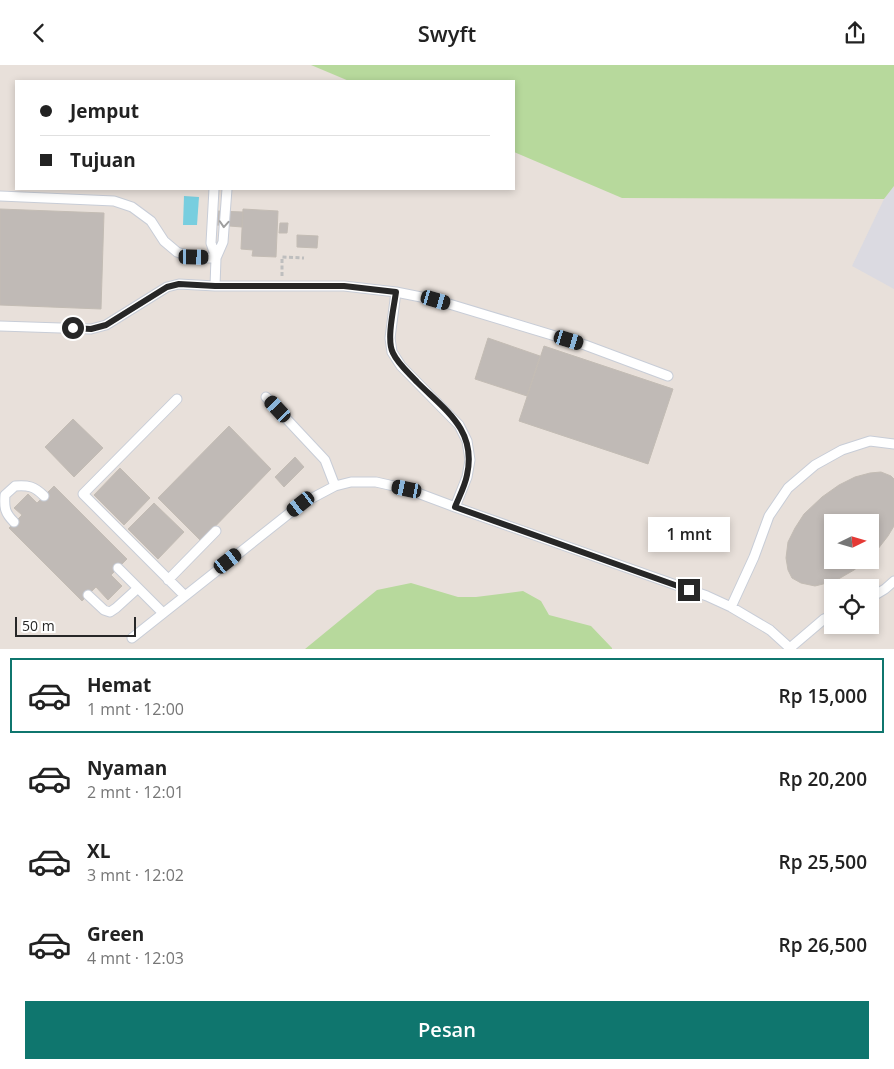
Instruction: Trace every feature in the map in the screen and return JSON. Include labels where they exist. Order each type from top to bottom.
[{"type":"lane","points":[[214,190],[211,243],[216,258],[215,286]]},
{"type":"lane","points":[[216,258],[223,242],[227,190]]},
{"type":"lane","points":[[0,196],[114,201],[132,207],[151,221],[164,241],[177,252],[194,257],[216,258]]},
{"type":"lane","points":[[0,326],[91,329],[106,325],[167,287],[179,284],[215,286],[344,286],[396,292],[436,300],[585,345],[668,376]]},
{"type":"lane","points":[[396,292],[390,338],[392,352],[401,366],[459,425],[467,441],[470,460],[467,477],[455,507]]},
{"type":"lane","points":[[266,397],[325,460],[335,487]]},
{"type":"lane","points":[[177,399],[83,494],[185,596]]},
{"type":"lane","points":[[731,607],[770,516],[788,488],[815,465],[842,450],[870,441],[894,444]]},
{"type":"lane","points":[[132,638],[301,504],[335,487],[351,482],[376,482],[407,489],[707,596],[731,607],[770,630],[790,648],[824,619]]},
{"type":"lane","points":[[14,522],[4,507],[5,495],[15,485],[27,485],[44,496]]},
{"type":"lane","points":[[168,580],[216,531]]},
{"type":"lane","points":[[118,568],[163,613]]},
{"type":"lane","points":[[879,593],[894,581]]},
{"type":"lane","points":[[88,595],[104,610],[110,612],[138,588]]},
{"type":"path","points":[[282,286],[282,257],[304,258]]},
{"type":"shaded area","points":[[894,186],[894,289],[852,266],[884,199]]},
{"type":"green space","points":[[311,65],[894,65],[894,186],[884,199],[622,198],[515,152],[515,80],[347,80]]},
{"type":"green space","points":[[411,583],[458,597],[476,597],[523,591],[541,601],[549,615],[591,626],[612,649],[305,649],[377,590]]},
{"type":"water","points":[[184,196],[199,197],[197,225],[183,225]]},
{"type":"building","points":[[0,209],[104,213],[101,309],[0,305]]},
{"type":"building","points":[[243,209],[278,211],[276,257],[252,256],[253,250],[241,249]]},
{"type":"building","points":[[218,211],[243,212],[242,227],[217,225]]},
{"type":"building","points":[[280,223],[288,223],[287,233],[279,233]]},
{"type":"building","points":[[297,235],[318,236],[317,248],[297,247]]},
{"type":"building","points":[[488,338],[540,356],[527,396],[475,379]]},
{"type":"building","points":[[544,346],[673,389],[648,464],[519,421]]},
{"type":"building","points":[[73,419],[103,448],[74,477],[45,447]]},
{"type":"building","points":[[229,426],[271,469],[201,541],[158,498]]},
{"type":"building","points":[[295,457],[304,467],[284,487],[275,477]]},
{"type":"building","points":[[120,468],[150,498],[124,525],[94,495]]},
{"type":"building","points":[[881,472],[894,479],[894,526],[888,536],[879,548],[879,514],[824,514],[824,569],[855,569],[838,579],[824,579],[824,584],[815,586],[801,583],[792,578],[788,570],[786,558],[788,542],[804,514],[822,497],[839,485],[855,477]]},
{"type":"building","points":[[54,486],[127,559],[111,575],[122,586],[108,600],[96,587],[82,601],[9,528],[22,515],[14,508],[28,494],[37,503]]},
{"type":"building","points":[[154,503],[184,532],[158,559],[128,529]]},
{"type":"route","points":[[73,328],[91,329],[106,325],[167,287],[179,284],[215,286],[344,286],[396,292],[390,338],[392,352],[401,366],[459,425],[467,441],[470,460],[467,477],[455,507],[689,590]]}]
